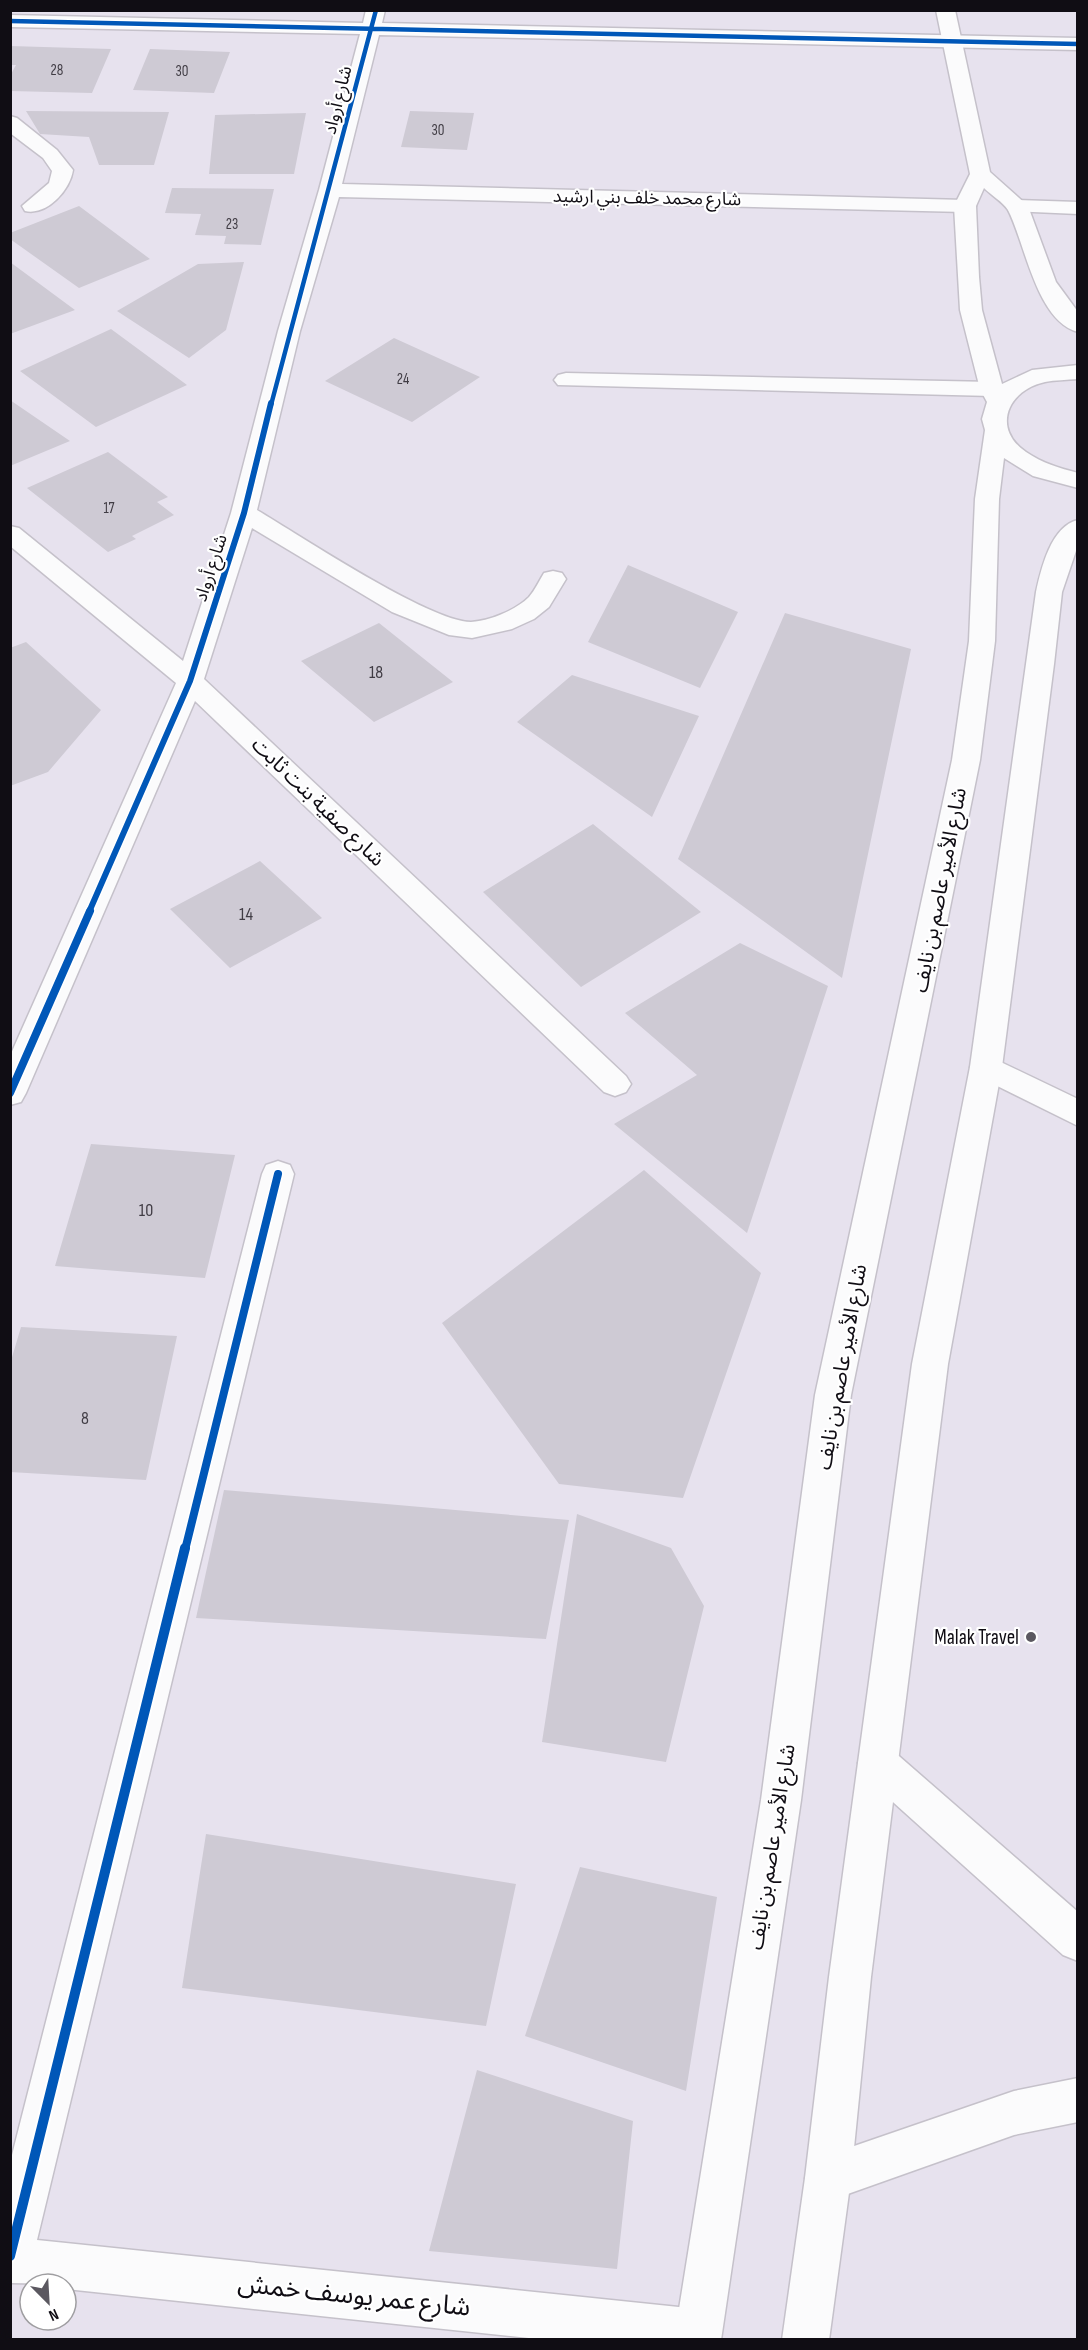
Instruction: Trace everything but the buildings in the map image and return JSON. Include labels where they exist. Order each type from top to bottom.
[{"type":"street","points":[[945,10],[980,174],[1017,206],[1045,282],[1064,312],[1077,325]]},
{"type":"street","points":[[10,21],[374,19],[666,27],[1077,44]]},
{"type":"street","name":"شارع أرواد","points":[[10,1093],[190,681],[244,513],[289,331],[330,190],[374,19]]},
{"type":"street","points":[[10,122],[50,154],[63,170],[62,180],[54,190],[33,206]]},
{"type":"street","name":"شارع الأمير عاصم بن نايف","points":[[698,2336],[781,1800],[833,1395],[966,760],[982,641],[987,499],[995,407],[970,310],[964,206],[980,174]]},
{"type":"street","name":"شارع محمد خلف بني ارشيد","points":[[330,190],[964,206]]},
{"type":"street","points":[[1017,206],[1077,208]]},
{"type":"street","points":[[995,407],[1010,389],[1027,381],[1074,372]]},
{"type":"street","points":[[566,380],[995,407]]},
{"type":"street","points":[[995,407],[1004,447],[1020,460],[1041,471],[1077,481]]},
{"type":"street","points":[[244,513],[401,606],[449,627],[472,630],[503,623],[540,601],[553,579]]},
{"type":"street","points":[[805,2340],[828,2178],[849,1977],[930,1364],[986,1067],[1035,709],[1046,609],[1056,566],[1071,534],[1077,527]]},
{"type":"street","name":"شارع صفية بنت ثابت","points":[[10,533],[190,681],[615,1084]]},
{"type":"street","points":[[986,1067],[1077,1114]]},
{"type":"street","points":[[10,2258],[278,1174]]},
{"type":"street","points":[[878,1763],[1077,1940]]},
{"type":"street","points":[[828,2178],[1014,2113],[1077,2100]]},
{"type":"street","name":"شارع عمر يوسف خمش","points":[[10,2258],[698,2336]]},
{"type":"cycle path","points":[[10,1093],[190,681],[244,513],[289,331],[330,190],[376,10]]},
{"type":"cycle path","points":[[10,21],[1078,44]]},
{"type":"cycle path","points":[[10,2256],[278,1174]]},
{"type":"place","name":"Malak Travel","points":[[1031,1637]]}]
